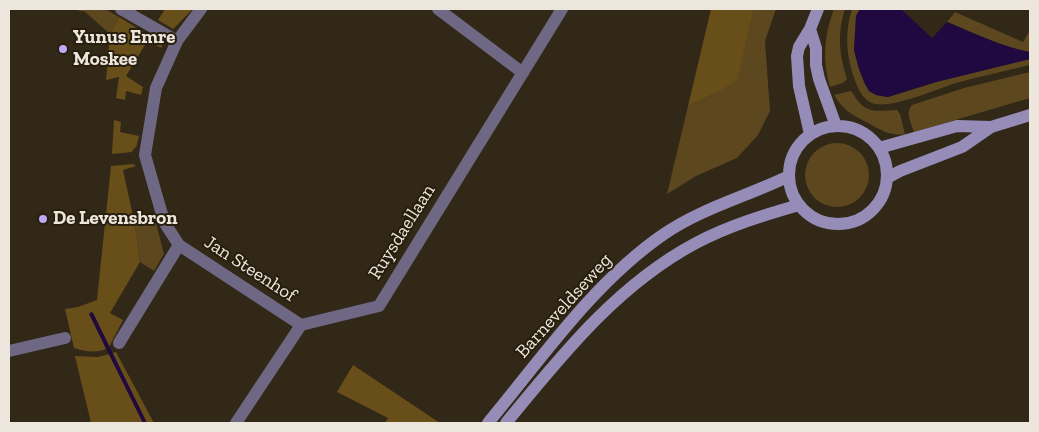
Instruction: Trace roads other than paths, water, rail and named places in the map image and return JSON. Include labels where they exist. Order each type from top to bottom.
[{"type":"main road","points":[[810,134],[799,86],[797,56],[799,47],[810,29],[818,9]]},
{"type":"main road","points":[[810,29],[816,48],[816,65],[819,79],[836,126]]},
{"type":"main road","points":[[888,178],[900,171],[962,147],[991,127],[1030,114]]},
{"type":"main road","points":[[836,126],[851,127],[865,133],[879,148],[884,157],[888,178],[881,200],[874,209],[866,216],[845,224],[823,222],[813,217],[799,205],[792,192],[789,176],[791,160],[795,150],[802,141],[818,130],[836,126]]},
{"type":"main road","points":[[879,148],[957,126],[991,127]]},
{"type":"main road","name":"Barneveldseweg","points":[[488,423],[590,300],[635,256],[684,222],[789,176]]},
{"type":"main road","name":"Barneveldseweg","points":[[506,423],[583,331],[641,279],[696,243],[722,231],[799,205]]},
{"type":"street","points":[[122,9],[177,41]]},
{"type":"street","name":"Jan Steenhof","points":[[201,9],[177,41],[156,88],[145,154],[161,211],[166,225],[179,245],[301,324]]},
{"type":"street","points":[[438,9],[523,74]]},
{"type":"street","name":"Ruysdaellaan","points":[[301,324],[379,306],[562,9]]},
{"type":"street","name":"Jan Steenhof","points":[[119,343],[179,245]]},
{"type":"street","points":[[236,423],[301,324]]},
{"type":"street","points":[[9,351],[65,338]]},
{"type":"place","name":"Yunus Emre Moskee","points":[[63,49]]},
{"type":"place","name":"De Levensbron","points":[[43,219]]}]
